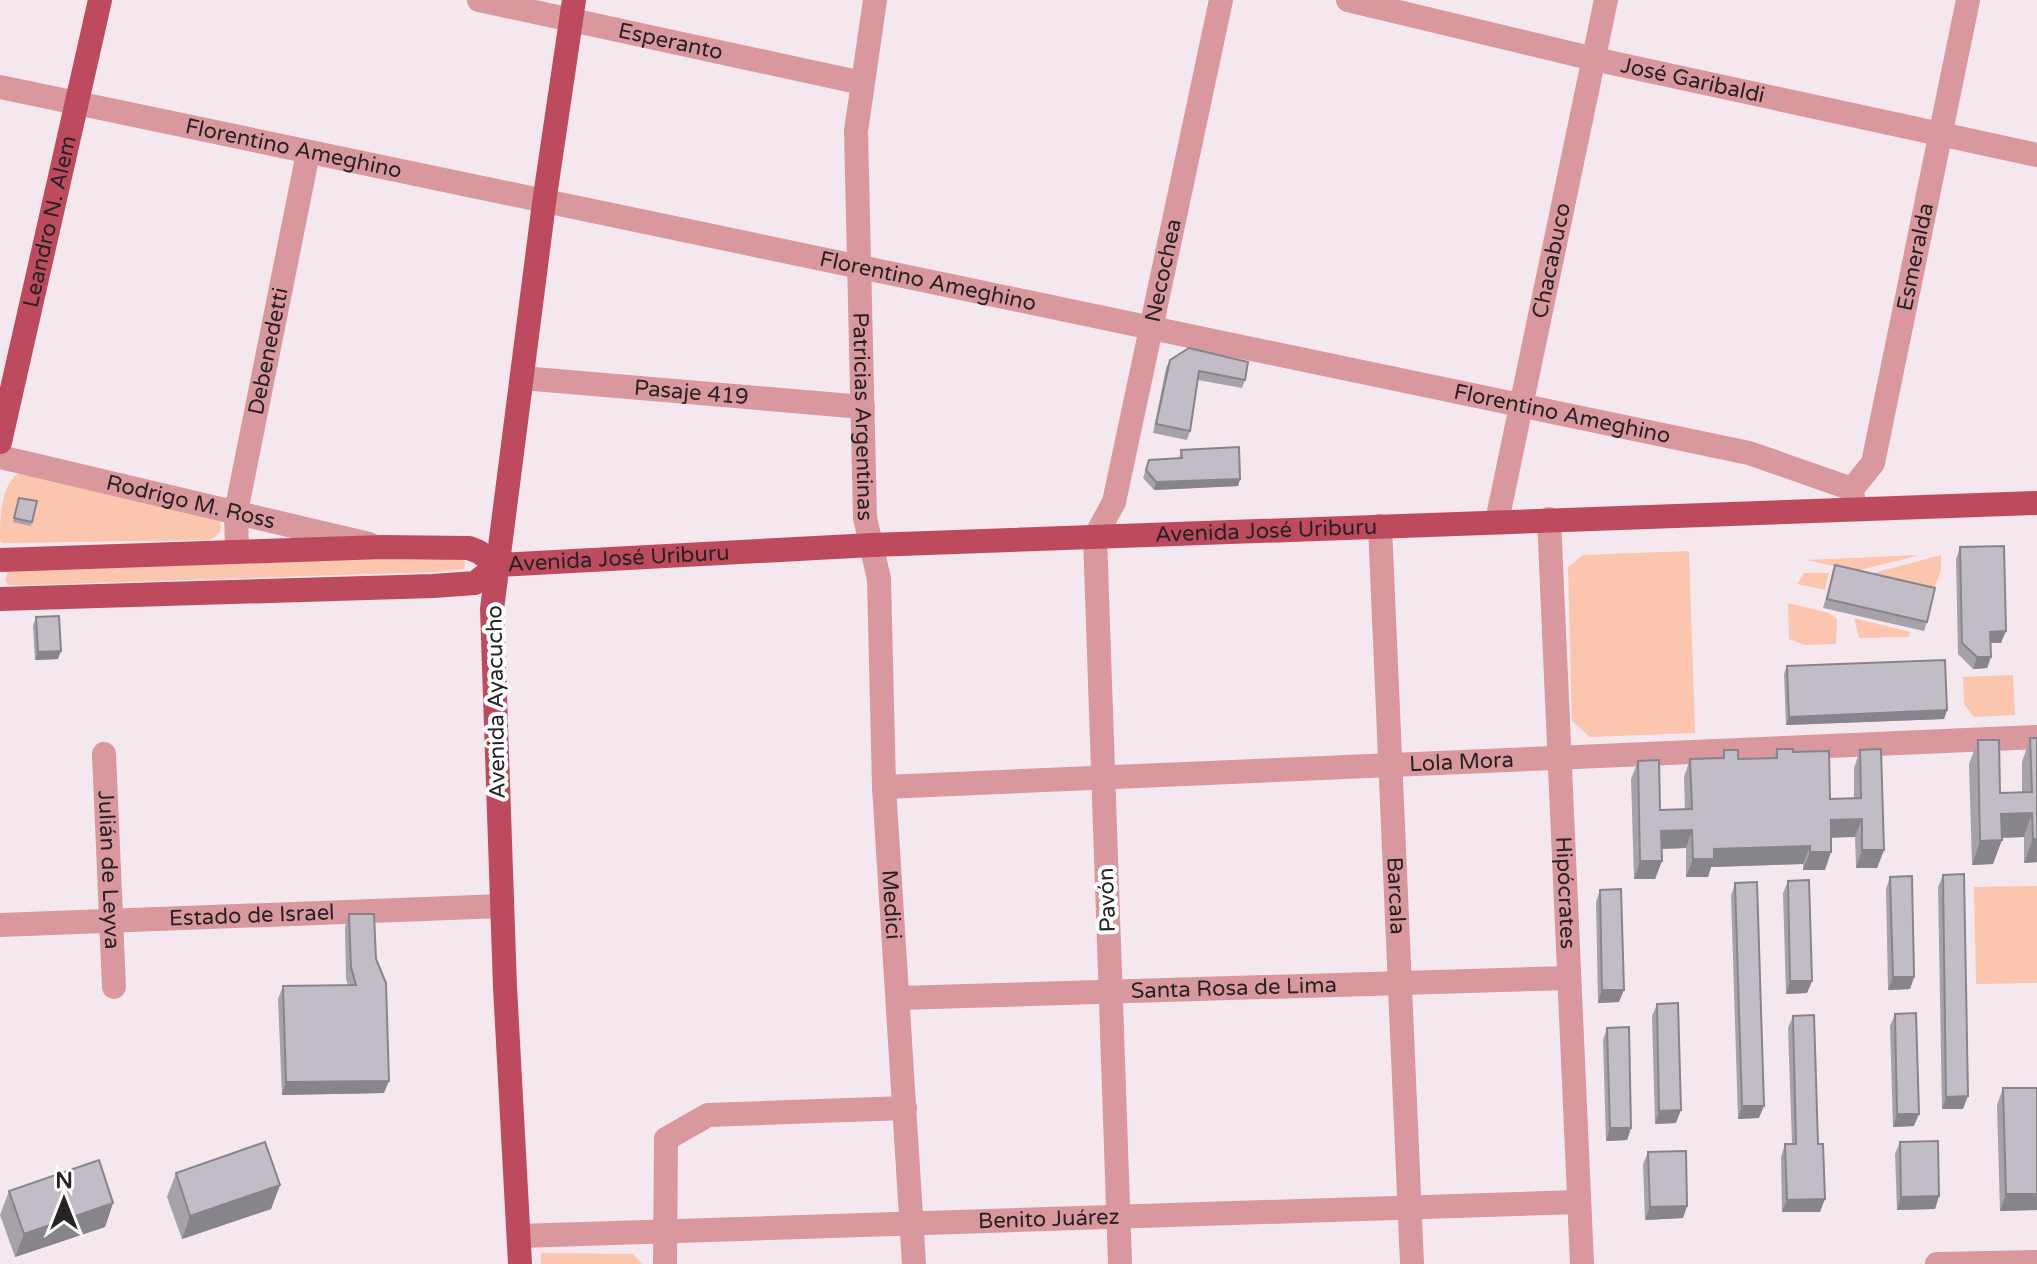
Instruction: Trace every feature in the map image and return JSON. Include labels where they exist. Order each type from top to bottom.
[{"type":"main road","name":"Leandro N. Alem","points":[[0,442],[100,0]]},
{"type":"main road","name":"Avenida Ayacucho","points":[[520,1264],[502,906],[492,609],[572,10]]},
{"type":"main road","name":"Avenida José Uriburu","points":[[0,560],[383,547],[469,548],[498,558],[1549,519],[1853,499],[2037,503]]},
{"type":"main road","name":"Avenida José Uriburu","points":[[0,599],[475,583],[498,558]]},
{"type":"street","name":"Esperanto","points":[[479,0],[572,10],[862,83]]},
{"type":"street","name":"Patricias Argentinas","points":[[872,545],[865,518],[856,131],[875,0]]},
{"type":"street","name":"Necochea","points":[[1095,537],[1114,502],[1221,0]]},
{"type":"street","name":"José Garibaldi","points":[[1348,0],[1594,59],[2037,155]]},
{"type":"street","name":"Chacabuco","points":[[1497,521],[1606,0]]},
{"type":"street","name":"Esmeralda","points":[[1853,499],[1873,463],[1968,0]]},
{"type":"street","name":"Florentino Ameghino","points":[[0,87],[1749,453],[1853,499]]},
{"type":"street","name":"Debenedetti","points":[[237,552],[236,512],[308,153]]},
{"type":"street","name":"Pasaje 419","points":[[522,378],[863,407]]},
{"type":"street","name":"Rodrigo M. Ross","points":[[0,457],[383,547]]},
{"type":"street","name":"Hipócrates","points":[[1549,519],[1582,1264]]},
{"type":"street","name":"Barcala","points":[[1380,526],[1412,1264]]},
{"type":"street","name":"Pavón","points":[[1095,537],[1120,1264]]},
{"type":"street","name":"Medici","points":[[872,545],[879,579],[884,787],[914,1264]]},
{"type":"street","name":"Lola Mora","points":[[884,787],[2037,737]]},
{"type":"street","name":"Julián de Leyva","points":[[104,754],[114,987]]},
{"type":"street","name":"Estado de Israel","points":[[0,925],[502,906]]},
{"type":"street","name":"Santa Rosa de Lima","points":[[898,998],[1569,978]]},
{"type":"street","points":[[665,1264],[666,1139],[708,1115],[905,1108]]},
{"type":"street","name":"Benito Juárez","points":[[519,1236],[1579,1202]]},
{"type":"street","points":[[1937,1264],[2037,1262]]},
{"type":"shaded area","points":[[23,471],[214,518],[220,522],[220,531],[210,540],[3,543],[0,541],[0,522],[3,501],[10,483]]},
{"type":"shaded area","points":[[1689,551],[1695,733],[1590,737],[1572,721],[1568,567],[1583,555]]},
{"type":"shaded area","points":[[1920,555],[1856,571],[1806,560]]},
{"type":"shaded area","points":[[1941,555],[1941,571],[1934,589],[1870,574]]},
{"type":"shaded area","points":[[371,556],[463,559],[465,564],[464,569],[435,572],[31,585],[9,585],[5,581],[8,571]]},
{"type":"shaded area","points":[[1804,573],[1829,573],[1825,590],[1797,584]]},
{"type":"shaded area","points":[[1788,603],[1829,613],[1837,619],[1836,644],[1805,645],[1789,639]]},
{"type":"shaded area","points":[[1854,618],[1910,632],[1909,637],[1859,638]]},
{"type":"shaded area","points":[[2013,675],[2015,715],[1974,717],[1964,704],[1963,677]]},
{"type":"shaded area","points":[[2037,886],[2037,983],[1976,984],[1974,887]]},
{"type":"shaded area","points":[[541,1253],[633,1254],[642,1264],[541,1264]]},
{"type":"building","points":[[1189,348],[1248,362],[1245,380],[1199,371],[1190,431],[1156,424],[1170,360]]},
{"type":"building","points":[[1239,447],[1240,479],[1156,482],[1146,470],[1149,460],[1182,458],[1181,450]]},
{"type":"building","points":[[19,498],[37,501],[32,522],[14,518]]},
{"type":"building","points":[[2004,546],[2006,631],[1990,632],[1991,657],[1977,657],[1962,643],[1960,547]]},
{"type":"building","points":[[1835,565],[1935,588],[1927,622],[1827,599]]},
{"type":"building","points":[[59,616],[61,651],[38,652],[36,617]]},
{"type":"building","points":[[1945,660],[1947,710],[1789,717],[1787,666]]},
{"type":"building","points":[[2030,738],[2037,738],[2037,839],[2033,839],[2032,813],[2001,814],[2002,840],[1980,841],[1978,740],[1999,740],[2000,793],[2032,792]]},
{"type":"building","points":[[1777,749],[1829,751],[1830,799],[1861,798],[1860,750],[1881,749],[1884,850],[1862,850],[1862,819],[1831,820],[1831,852],[1810,852],[1810,846],[1714,849],[1714,859],[1693,859],[1692,830],[1661,831],[1662,861],[1640,861],[1638,761],[1659,760],[1660,810],[1692,809],[1690,759],[1724,758],[1724,750],[1738,750],[1738,759],[1777,758]]},
{"type":"building","points":[[1964,874],[1968,1096],[1946,1097],[1943,875]]},
{"type":"building","points":[[1912,876],[1914,977],[1893,977],[1890,877]]},
{"type":"building","points":[[1809,880],[1812,981],[1790,981],[1788,881]]},
{"type":"building","points":[[1757,882],[1764,1106],[1742,1106],[1735,883]]},
{"type":"building","points":[[1621,889],[1624,990],[1602,990],[1600,890]]},
{"type":"building","points":[[349,914],[374,914],[376,959],[386,983],[389,1081],[286,1082],[283,986],[356,985],[351,967]]},
{"type":"building","points":[[1678,1003],[1681,1110],[1659,1111],[1657,1004]]},
{"type":"building","points":[[1916,1013],[1919,1114],[1897,1114],[1895,1014]]},
{"type":"building","points":[[1814,1015],[1818,1144],[1823,1144],[1825,1199],[1787,1200],[1785,1144],[1796,1144],[1793,1016]]},
{"type":"building","points":[[1629,1027],[1631,1128],[1610,1128],[1607,1028]]},
{"type":"building","points":[[2003,1088],[2037,1088],[2037,1194],[2006,1194]]},
{"type":"building","points":[[1938,1141],[1939,1196],[1901,1197],[1900,1142]]},
{"type":"building","points":[[265,1142],[280,1185],[190,1216],[176,1173]]},
{"type":"building","points":[[1686,1151],[1687,1206],[1650,1207],[1648,1152]]},
{"type":"building","points":[[99,1160],[113,1203],[24,1234],[9,1191]]}]
